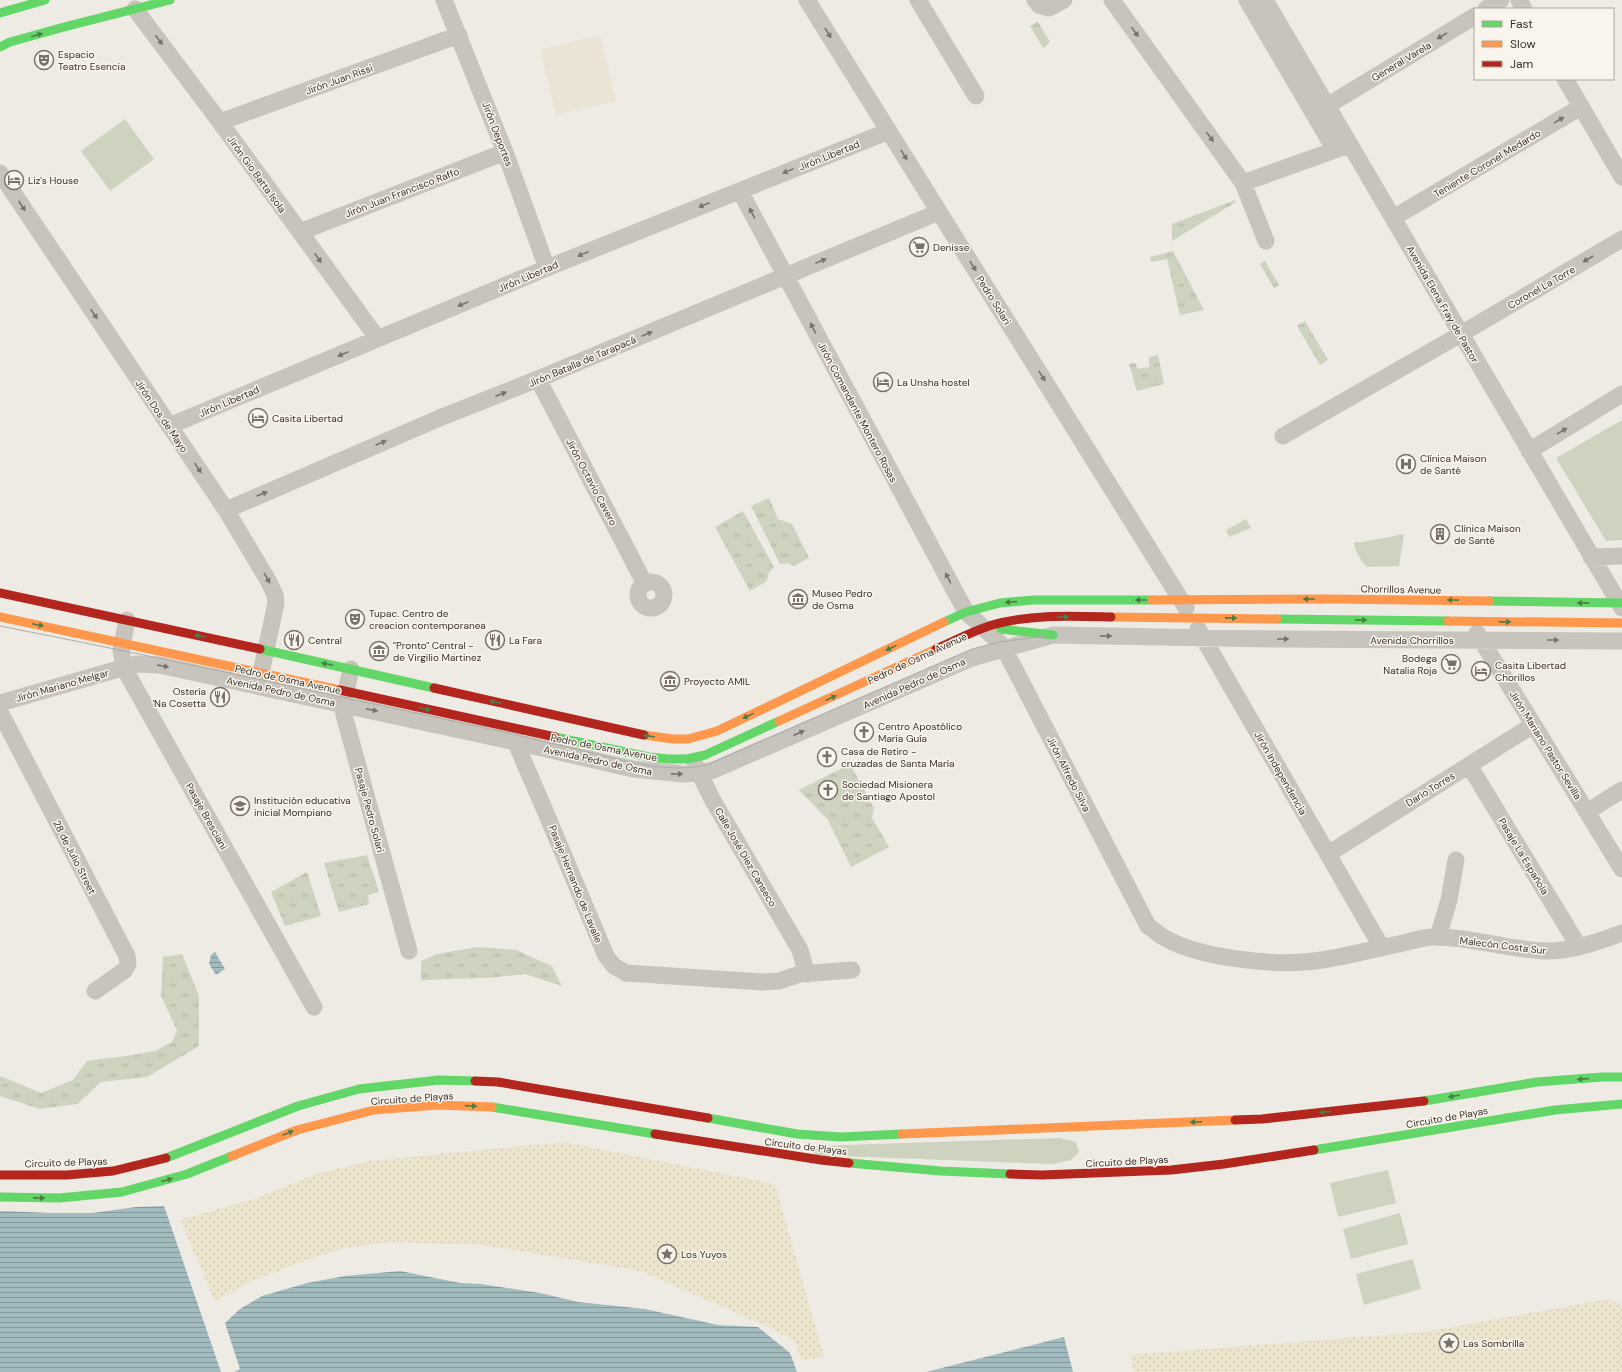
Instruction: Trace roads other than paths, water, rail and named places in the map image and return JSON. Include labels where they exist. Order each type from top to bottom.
[{"type":"main road","points":[[0,47],[10,42],[170,0]]},
{"type":"main road","points":[[0,13],[40,1]]},
{"type":"main road","name":"Pedro de Osma Avenue","points":[[0,593],[266,650],[638,734],[688,739],[717,731],[966,612],[1000,603],[1033,600],[1180,599]]},
{"type":"main road","name":"Chorrillos Avenue","points":[[1180,599],[1327,609],[1520,612],[1621,605]]},
{"type":"main road","name":"Chorrillos Avenue","points":[[1192,618],[1327,609],[1406,610],[1470,621],[1520,612],[1622,624]]},
{"type":"main road","name":"Pedro de Osma Avenue","points":[[0,617],[261,673],[344,698]]},
{"type":"main road","name":"Pedro de Osma Avenue","points":[[696,766],[705,755],[984,628],[1014,620],[1036,617],[1192,618]]},
{"type":"main road","points":[[984,628],[1053,635]]},
{"type":"main road","name":"Circuito de Playas","points":[[0,1175],[67,1175],[113,1171],[163,1159],[298,1106],[359,1089],[439,1080],[498,1082],[797,1134],[840,1137],[1262,1119],[1440,1099],[1537,1082],[1622,1077]]},
{"type":"main road","name":"Circuito de Playas","points":[[0,1197],[59,1198],[122,1192],[188,1174],[297,1130],[374,1110],[438,1105],[492,1107],[692,1141],[821,1160],[941,1171],[1042,1175],[1171,1170],[1231,1163],[1388,1139],[1548,1111],[1622,1104]]},
{"type":"street","name":"Jirón Deportes","points":[[444,0],[505,152],[547,268]]},
{"type":"street","name":"Pedro Solari","points":[[807,0],[1180,599]]},
{"type":"street","points":[[918,0],[976,96]]},
{"type":"street","points":[[1035,0],[1044,8],[1049,8],[1064,0]]},
{"type":"street","points":[[1112,0],[1243,183],[1266,241]]},
{"type":"street","points":[[1247,0],[1329,140]]},
{"type":"street","name":"Avenida Elena Fray de Pastor","points":[[1265,0],[1591,557],[1621,605]]},
{"type":"street","points":[[1488,8],[1501,0]]},
{"type":"street","name":"Jirón Gio Batta Isola","points":[[135,9],[220,122],[378,339]]},
{"type":"street","name":"General Varela","points":[[1327,106],[1474,17]]},
{"type":"street","name":"Jirón Juan Rissi","points":[[220,122],[459,36]]},
{"type":"street","points":[[1566,80],[1622,178]]},
{"type":"street","name":"Teniente Coronel Medardo","points":[[1392,218],[1581,107]]},
{"type":"street","name":"Jirón Libertad","points":[[169,426],[547,268],[889,131]]},
{"type":"street","points":[[1243,183],[1349,145]]},
{"type":"street","name":"Jirón Juan Francisco Raffo","points":[[300,232],[505,152]]},
{"type":"street","name":"Jirón Dos de Mayo","points":[[0,173],[226,510],[269,582],[275,595],[276,603],[261,673]]},
{"type":"street","name":"Jirón Comandante Montero Rosas","points":[[740,191],[966,612],[984,628]]},
{"type":"street","name":"Jirón Batalla de Tarapacá","points":[[226,510],[442,417],[538,379],[939,212]]},
{"type":"street","name":"Coronel La Torre","points":[[1283,436],[1461,334],[1622,239]]},
{"type":"street","name":"Jirón Octavio Cavero","points":[[538,379],[645,584]]},
{"type":"street","points":[[1529,451],[1622,394]]},
{"type":"street","points":[[1591,557],[1622,556]]},
{"type":"street","name":"Jirón Independencia","points":[[1180,599],[1382,948]]},
{"type":"street","name":"Pasaje Bresciani","points":[[127,620],[121,650],[124,668],[314,1007]]},
{"type":"street","name":"Jirón Mariano Pastor Sevilla","points":[[1470,621],[1622,869]]},
{"type":"street","name":"Jirón Alfredo Silva","points":[[984,628],[1003,648],[1148,926]]},
{"type":"street","points":[[1053,635],[1202,638]]},
{"type":"street","name":"Avenida Pedro de Osma","points":[[124,668],[136,664],[159,664],[344,698],[516,735],[633,769],[669,774],[696,766],[711,771],[972,658],[1053,635]]},
{"type":"street","name":"Avenida Chorrillos","points":[[1202,638],[1481,641],[1622,640]]},
{"type":"street","name":"Jirón Mariano Melgar","points":[[0,703],[124,668]]},
{"type":"street","name":"Pasaje Pedro Solari","points":[[351,669],[344,698],[344,715],[409,951]]},
{"type":"street","points":[[516,735],[521,708]]},
{"type":"street","name":"28 de Julio Street","points":[[0,712],[127,956],[128,964],[125,970],[95,991]]},
{"type":"street","name":"Dario Torres","points":[[1328,854],[1533,725]]},
{"type":"street","name":"Pasaje Hernando de Lavalle","points":[[516,735],[606,956],[614,966],[626,973],[762,982],[779,981],[807,974]]},
{"type":"street","name":"Calle José Diez Canseco","points":[[688,739],[696,766],[712,799],[800,950],[807,974]]},
{"type":"street","name":"Pasaje La Española","points":[[1469,765],[1579,947]]},
{"type":"street","points":[[1587,812],[1622,790]]},
{"type":"street","points":[[1438,937],[1449,900],[1456,860]]},
{"type":"street","name":"Malecón Costa Sur","points":[[1148,926],[1163,937],[1181,945],[1212,954],[1263,962],[1283,963],[1322,960],[1423,938],[1438,937],[1458,939],[1530,950],[1562,950],[1579,947],[1622,933]]},
{"type":"street","points":[[807,974],[852,970]]},
{"type":"water","points":[[215,952],[225,969],[216,975],[209,964],[211,955]]},
{"type":"water","points":[[164,1206],[221,1372],[0,1372],[0,1211],[92,1213],[136,1207]]},
{"type":"water","points":[[400,1271],[460,1283],[481,1284],[540,1293],[578,1302],[645,1309],[718,1325],[758,1327],[790,1353],[797,1372],[234,1372],[240,1369],[225,1323],[240,1309],[262,1296],[307,1283],[345,1276]]},
{"type":"water","points":[[1064,1337],[1073,1372],[926,1372]]},
{"type":"tram line","points":[[0,626],[504,732],[637,764],[679,768],[707,765],[972,649],[999,642],[1053,635]]},
{"type":"place","name":"Espacio Teatro Esencia","points":[[44,60]]},
{"type":"place","name":"Liz's House","points":[[14,180]]},
{"type":"place","name":"Denisse","points":[[919,247]]},
{"type":"place","name":"La Unsha hostel","points":[[883,382]]},
{"type":"place","name":"Casita Libertad","points":[[258,418]]},
{"type":"place","name":"Clínica Maison de Santé","points":[[1406,464]]},
{"type":"place","name":"Clinica Maison de Santé","points":[[1440,534]]},
{"type":"place","name":"Museo Pedro de Osma","points":[[798,599]]},
{"type":"place","name":"Tupac. Centro de creacion contemporanea","points":[[355,619]]},
{"type":"place","name":"Central","points":[[294,640]]},
{"type":"place","name":"La Fara","points":[[495,640]]},
{"type":"place","name":"\"Pronto\" Central - de Virgilio Martinez","points":[[379,651]]},
{"type":"place","name":"Bodega Natalia Roja","points":[[1451,664]]},
{"type":"place","name":"Casita Libertad Chorillos","points":[[1481,671]]},
{"type":"place","name":"Proyecto AMIL","points":[[670,681]]},
{"type":"place","name":"Ostería 'Na Cosetta","points":[[220,697]]},
{"type":"place","name":"Centro Apostólico María Guía","points":[[864,732]]},
{"type":"place","name":"Casa de Retiro - cruzadas de Santa María","points":[[827,757]]},
{"type":"place","name":"Sociedad Misionera de Santiago Apostol","points":[[828,790]]},
{"type":"place","name":"Institución educativa inicial Mompiano","points":[[240,806]]},
{"type":"place","name":"Los Yuyos","points":[[667,1254]]},
{"type":"place","name":"Las Sombrilla","points":[[1449,1343]]}]
